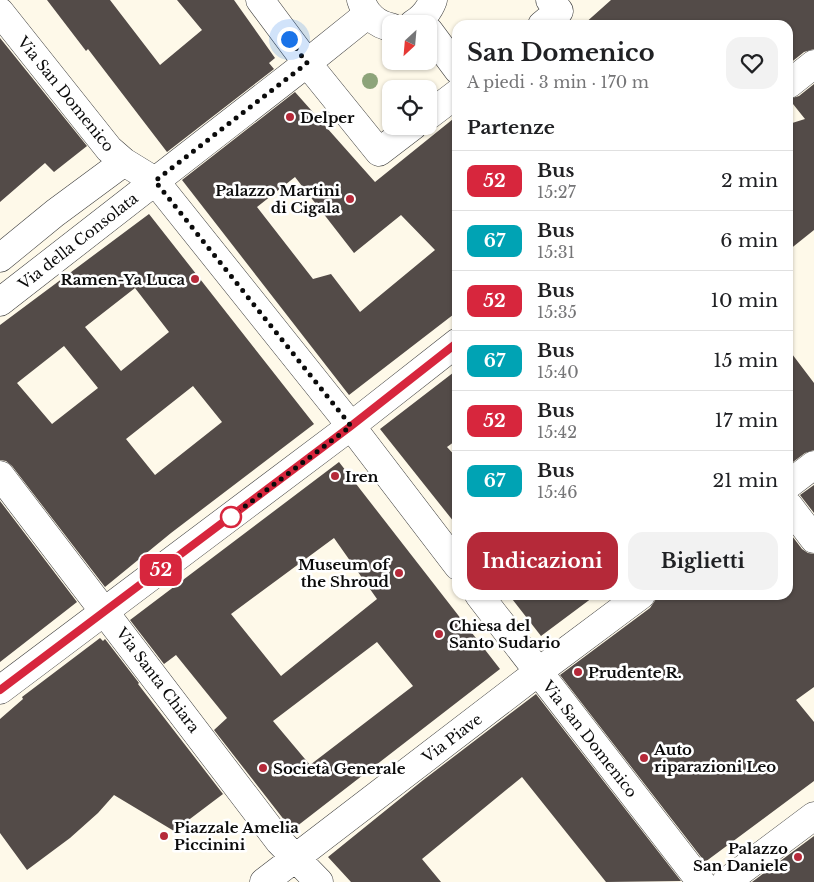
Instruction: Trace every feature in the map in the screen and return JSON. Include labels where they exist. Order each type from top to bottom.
[{"type":"street","points":[[260,0],[307,63],[379,152],[401,135]]},
{"type":"street","points":[[548,20],[559,11],[550,0]]},
{"type":"street","points":[[364,7],[376,22],[382,24]]},
{"type":"street","name":"Via della Consolata","points":[[0,302],[307,63],[364,7]]},
{"type":"street","name":"Via San Domenico","points":[[0,12],[110,149],[124,162],[155,181],[351,426],[452,558]]},
{"type":"street","points":[[438,41],[452,61]]},
{"type":"street","points":[[793,81],[814,64]]},
{"type":"street","points":[[437,109],[452,98]]},
{"type":"street","points":[[0,258],[55,213],[124,162]]},
{"type":"street","points":[[0,690],[351,426],[452,347]]},
{"type":"street","points":[[793,481],[814,464]]},
{"type":"street","name":"Via Santa Chiara","points":[[0,475],[279,841],[319,882]]},
{"type":"street","points":[[793,511],[814,540]]},
{"type":"street","name":"Via San Domenico","points":[[484,600],[701,882]]},
{"type":"street","name":"Via Piave","points":[[264,882],[633,600]]},
{"type":"street","points":[[726,882],[814,816]]},
{"type":"building","points":[[47,0],[110,0],[160,65],[202,30],[177,0],[234,0],[275,58],[269,63],[274,69],[167,152],[88,49],[86,51]]},
{"type":"building","points":[[611,0],[814,0],[814,49],[804,52],[793,61],[793,20],[589,20]]},
{"type":"building","points":[[0,38],[87,146],[54,172],[45,163],[0,202]]},
{"type":"building","points":[[814,84],[814,230],[793,247],[793,123],[805,119],[793,104],[793,98],[799,96]]},
{"type":"building","points":[[295,92],[375,182],[433,135],[437,135],[437,132],[452,120],[452,316],[349,395],[182,180]],"holes":[[[295,177],[354,253],[401,215],[435,250],[360,312],[331,274],[313,279],[257,207]]]},
{"type":"building","points":[[149,214],[314,424],[171,533],[105,587],[12,466],[6,461],[0,460],[0,325]],"holes":[[[135,288],[169,332],[121,371],[85,327]],[[64,346],[98,388],[52,424],[17,383]],[[193,386],[222,422],[155,475],[126,439]]]},
{"type":"building","points":[[793,355],[814,383],[814,450],[805,453],[793,462]]},
{"type":"building","points":[[452,374],[452,443],[447,447],[452,452],[452,519],[380,429]]},
{"type":"building","points":[[339,462],[500,669],[292,830],[214,730],[227,718],[176,655],[164,664],[130,620]],"holes":[[[334,538],[377,599],[281,676],[231,614]],[[377,642],[413,686],[310,765],[273,721]]]},
{"type":"building","points":[[814,485],[814,513],[800,495]]},
{"type":"building","points":[[0,501],[77,602],[0,662]]},
{"type":"building","points":[[793,537],[802,549],[814,554],[814,687],[796,700],[814,722],[814,781],[705,862],[560,675],[650,608],[655,600],[793,600]]},
{"type":"building","points":[[513,600],[589,600],[541,636]]},
{"type":"building","points":[[100,638],[103,641],[105,639],[223,794],[174,831],[114,795],[98,813],[70,838],[27,870],[0,833],[0,719],[23,699],[22,697]]},
{"type":"building","points":[[536,694],[681,881],[606,882],[522,777],[422,859],[441,882],[351,882],[328,857],[422,781]]},
{"type":"building","name":"Palazzo San Daniele","points":[[814,836],[814,882],[752,882]]},
{"type":"bus line","name":"52","points":[[0,690],[351,426],[452,347]]},
{"type":"place","name":"Delper","points":[[290,117]]},
{"type":"place","name":"Palazzo Martini di Cigala","points":[[350,199]]},
{"type":"place","name":"Ramen-Ya Luca","points":[[195,279]]},
{"type":"place","name":"Iren","points":[[335,476]]},
{"type":"place","name":"Museum of the Shroud","points":[[399,573]]},
{"type":"place","name":"Chiesa del Santo Sudario","points":[[439,634]]},
{"type":"place","name":"Prudente R.","points":[[578,672]]},
{"type":"place","name":"Auto riparazioni Leo","points":[[644,758]]},
{"type":"place","name":"Società Generale","points":[[263,768]]},
{"type":"place","name":"Piazzale Amelia Piccinini","points":[[164,836]]},
{"type":"place","name":"Palazzo San Daniele","points":[[798,857]]},
{"type":"route","points":[[231,517],[351,426],[155,181],[307,63],[289,39]]}]
